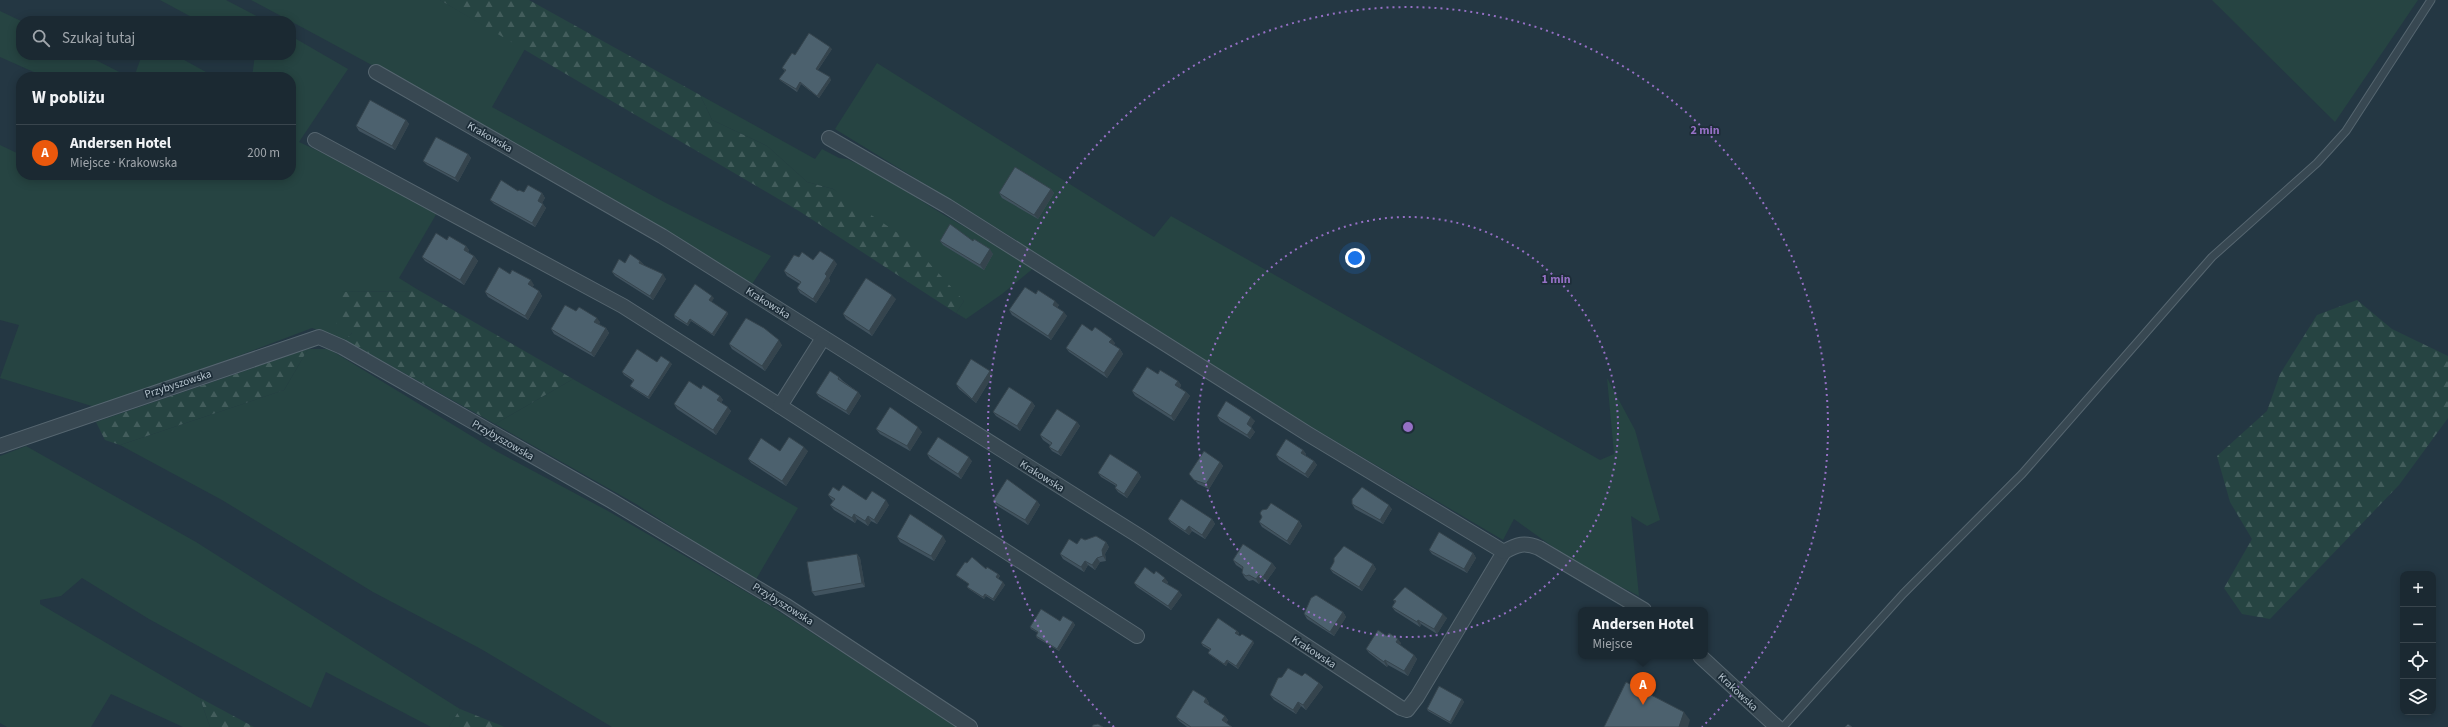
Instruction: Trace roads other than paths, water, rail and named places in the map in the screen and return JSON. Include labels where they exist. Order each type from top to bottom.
[{"type":"street","name":"Krakowska","points":[[376,72],[662,236],[1139,536],[1401,708],[1408,710],[1418,697],[1504,552]]},
{"type":"street","points":[[829,138],[953,210],[1301,430],[1504,552],[1516,545],[1529,543],[1639,607]]},
{"type":"street","points":[[315,140],[623,306],[1137,636]]},
{"type":"street","name":"Przybyszowska","points":[[0,446],[319,337],[342,347],[616,504],[785,605],[970,727]]},
{"type":"street","points":[[780,406],[823,338]]},
{"type":"street","name":"Krakowska","points":[[1703,659],[1777,727]]},
{"type":"lane","points":[[1784,727],[1903,594],[2022,474],[2212,257],[2317,163],[2336,142],[2346,130],[2431,0]]},
{"type":"place","name":"Andersen Hotel","points":[[1643,705]]}]
